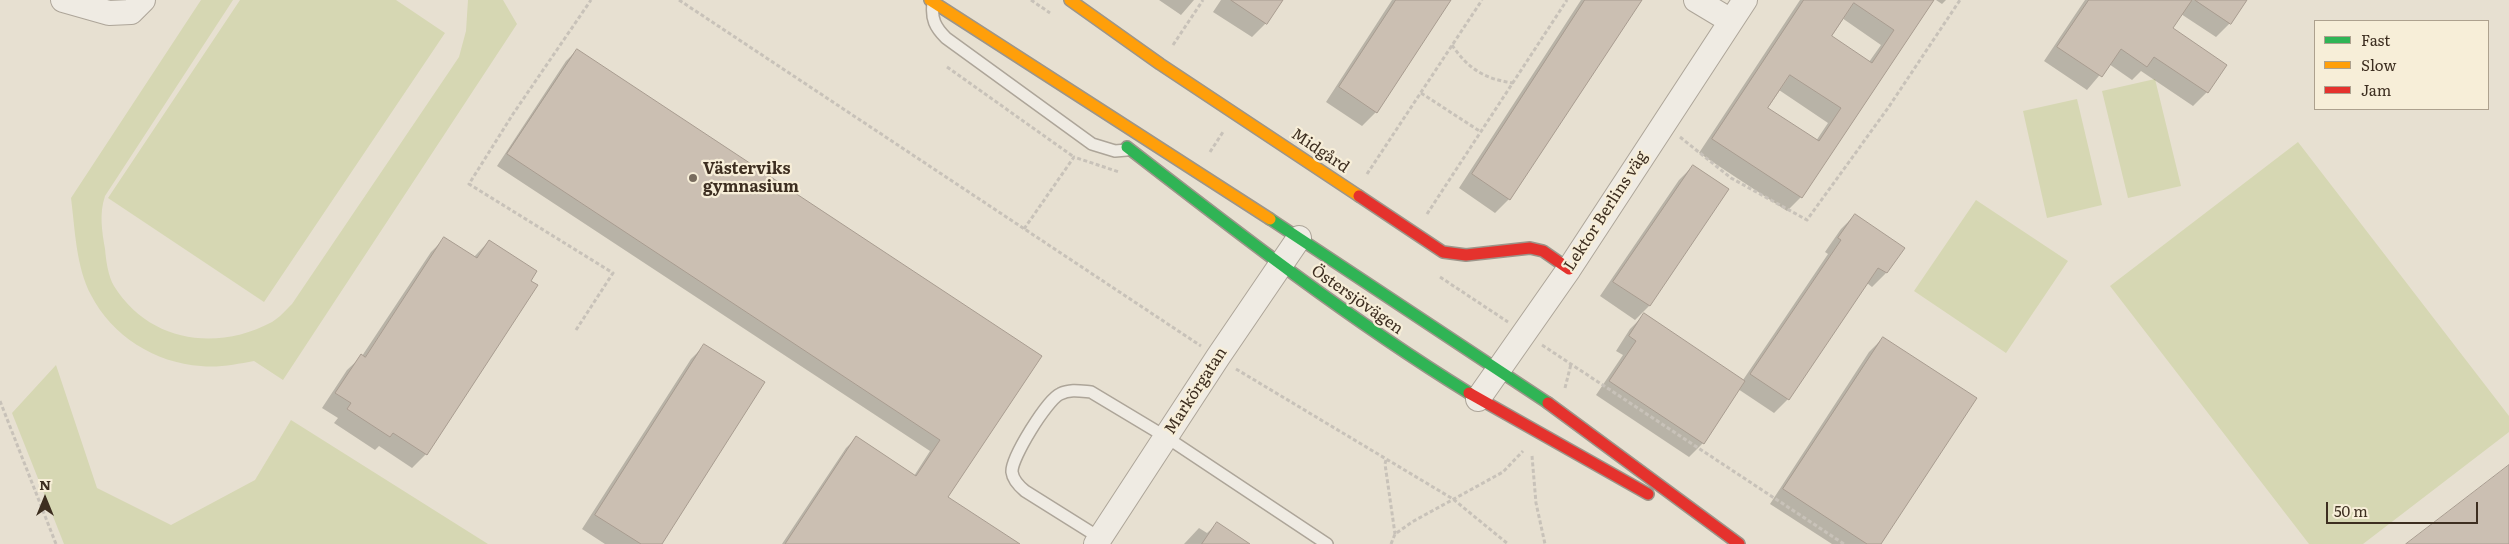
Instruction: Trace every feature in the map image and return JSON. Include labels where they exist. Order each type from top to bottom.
[{"type":"main road","name":"Midgård","points":[[1070,0],[1160,64],[1443,252],[1466,255],[1496,250],[1530,248],[1543,251],[1569,269]]},
{"type":"main road","name":"Östersjövägen","points":[[932,1],[1299,238],[1555,408],[1739,544]]},
{"type":"main road","name":"Östersjövägen","points":[[988,38],[1086,114]]},
{"type":"main road","name":"Östersjövägen","points":[[1116,138],[1280,266],[1377,334],[1478,399],[1538,434],[1739,544]]},
{"type":"street","points":[[63,0],[109,13],[131,12],[143,0]]},
{"type":"street","points":[[1696,0],[1731,21]]},
{"type":"street","name":"Lektor Berlins väg","points":[[1478,399],[1569,269],[1745,0]]},
{"type":"street","name":"Markörgatan","points":[[1098,541],[1299,238]]},
{"type":"lane","points":[[932,1],[933,22],[946,38],[1092,144],[1116,151],[1131,150]]},
{"type":"lane","points":[[1098,541],[1025,491],[1015,482],[1012,473],[1013,460],[1049,402],[1060,394],[1077,390],[1090,392],[1166,437],[1328,544]]},
{"type":"path","points":[[576,330],[613,273],[470,184],[513,114],[591,0]]},
{"type":"path","points":[[679,0],[1218,358],[1453,499],[1508,544]]},
{"type":"path","points":[[1160,64],[1204,0]]},
{"type":"path","points":[[1355,194],[1482,0]]},
{"type":"path","points":[[1415,234],[1567,0]]},
{"type":"path","points":[[1663,124],[1731,178],[1807,220],[1888,108],[1960,0]]},
{"type":"path","points":[[1452,45],[1464,61],[1480,74],[1493,80],[1513,83]]},
{"type":"path","points":[[947,67],[1074,157],[1127,175]]},
{"type":"path","points":[[1421,93],[1481,132]]},
{"type":"path","points":[[1024,229],[1074,157]]},
{"type":"path","points":[[1555,408],[1566,385],[1571,364]]},
{"type":"path","points":[[0,401],[56,544]]},
{"type":"path","points":[[1390,544],[1395,534],[1412,522],[1503,472],[1538,434]]},
{"type":"path","points":[[1530,443],[1536,503],[1545,544]]},
{"type":"path","points":[[1386,460],[1395,534]]},
{"type":"green space","points":[[201,0],[233,0],[105,196],[102,222],[110,278],[129,305],[146,319],[165,330],[185,336],[207,339],[229,337],[251,331],[272,322],[292,304],[459,57],[466,31],[468,0],[503,0],[517,24],[283,380],[254,361],[214,366],[184,364],[152,353],[137,345],[123,335],[100,310],[86,284],[79,260],[71,198]]},
{"type":"green space","points":[[240,0],[396,0],[445,33],[264,302],[108,198]]},
{"type":"green space","points":[[2155,79],[2181,186],[2128,198],[2102,91]]},
{"type":"green space","points":[[2077,99],[2102,205],[2047,218],[2023,111]]},
{"type":"green space","points":[[2298,142],[2509,416],[2509,432],[2363,544],[2309,544],[2110,286]]},
{"type":"green space","points":[[1976,200],[2068,261],[2006,353],[1914,291]]},
{"type":"green space","points":[[56,365],[97,488],[171,525],[255,480],[291,420],[488,544],[64,544],[12,413]]},
{"type":"building","points":[[1231,0],[1283,0],[1267,24]]},
{"type":"building","points":[[1396,0],[1451,0],[1377,113],[1339,87]]},
{"type":"building","points":[[1585,0],[1642,0],[1510,200],[1472,174]]},
{"type":"building","points":[[1804,0],[1934,0],[1802,198],[1712,139]],"holes":[[[1854,3],[1894,30],[1872,63],[1832,36]],[[1790,75],[1841,108],[1819,141],[1768,108]]]},
{"type":"building","points":[[2089,0],[2192,0],[2173,28],[2227,65],[2208,93],[2154,57],[2147,67],[2121,49],[2102,77],[2057,47]]},
{"type":"building","points":[[2195,0],[2247,0],[2231,24]]},
{"type":"building","points":[[577,49],[1042,356],[948,497],[1020,544],[785,544],[856,436],[916,476],[940,440],[507,154]]},
{"type":"building","points":[[1693,165],[1729,189],[1650,306],[1613,282]]},
{"type":"building","points":[[1855,214],[1905,248],[1887,273],[1878,268],[1789,400],[1750,374],[1841,240],[1838,238]]},
{"type":"building","points":[[444,237],[477,258],[489,240],[537,271],[531,281],[538,285],[427,455],[393,433],[390,437],[347,409],[351,403],[335,393],[361,354],[365,357]]},
{"type":"building","points":[[1644,313],[1745,381],[1704,444],[1609,381],[1636,341],[1629,336]]},
{"type":"building","points":[[1883,337],[1977,398],[1881,544],[1867,544],[1783,489]]},
{"type":"building","points":[[704,344],[765,382],[662,544],[641,544],[595,515]]},
{"type":"building","points":[[2509,465],[2509,544],[2406,544]]},
{"type":"building","points":[[1217,522],[1250,544],[1202,544]]},
{"type":"traffic: fast","points":[[1127,147],[1252,243],[1337,305],[1424,365],[1469,393]]},
{"type":"traffic: fast","points":[[1270,219],[1548,403]]},
{"type":"traffic: slow","points":[[930,0],[1270,219]]},
{"type":"traffic: slow","points":[[1070,0],[1160,64],[1359,196]]},
{"type":"traffic: jam","points":[[1359,196],[1443,252],[1466,255],[1530,248],[1543,251],[1569,269]]},
{"type":"traffic: jam","points":[[1469,393],[1648,494]]},
{"type":"traffic: jam","points":[[1548,403],[1739,544]]},
{"type":"place","name":"Västerviks gymnasium","points":[[693,178]]}]
